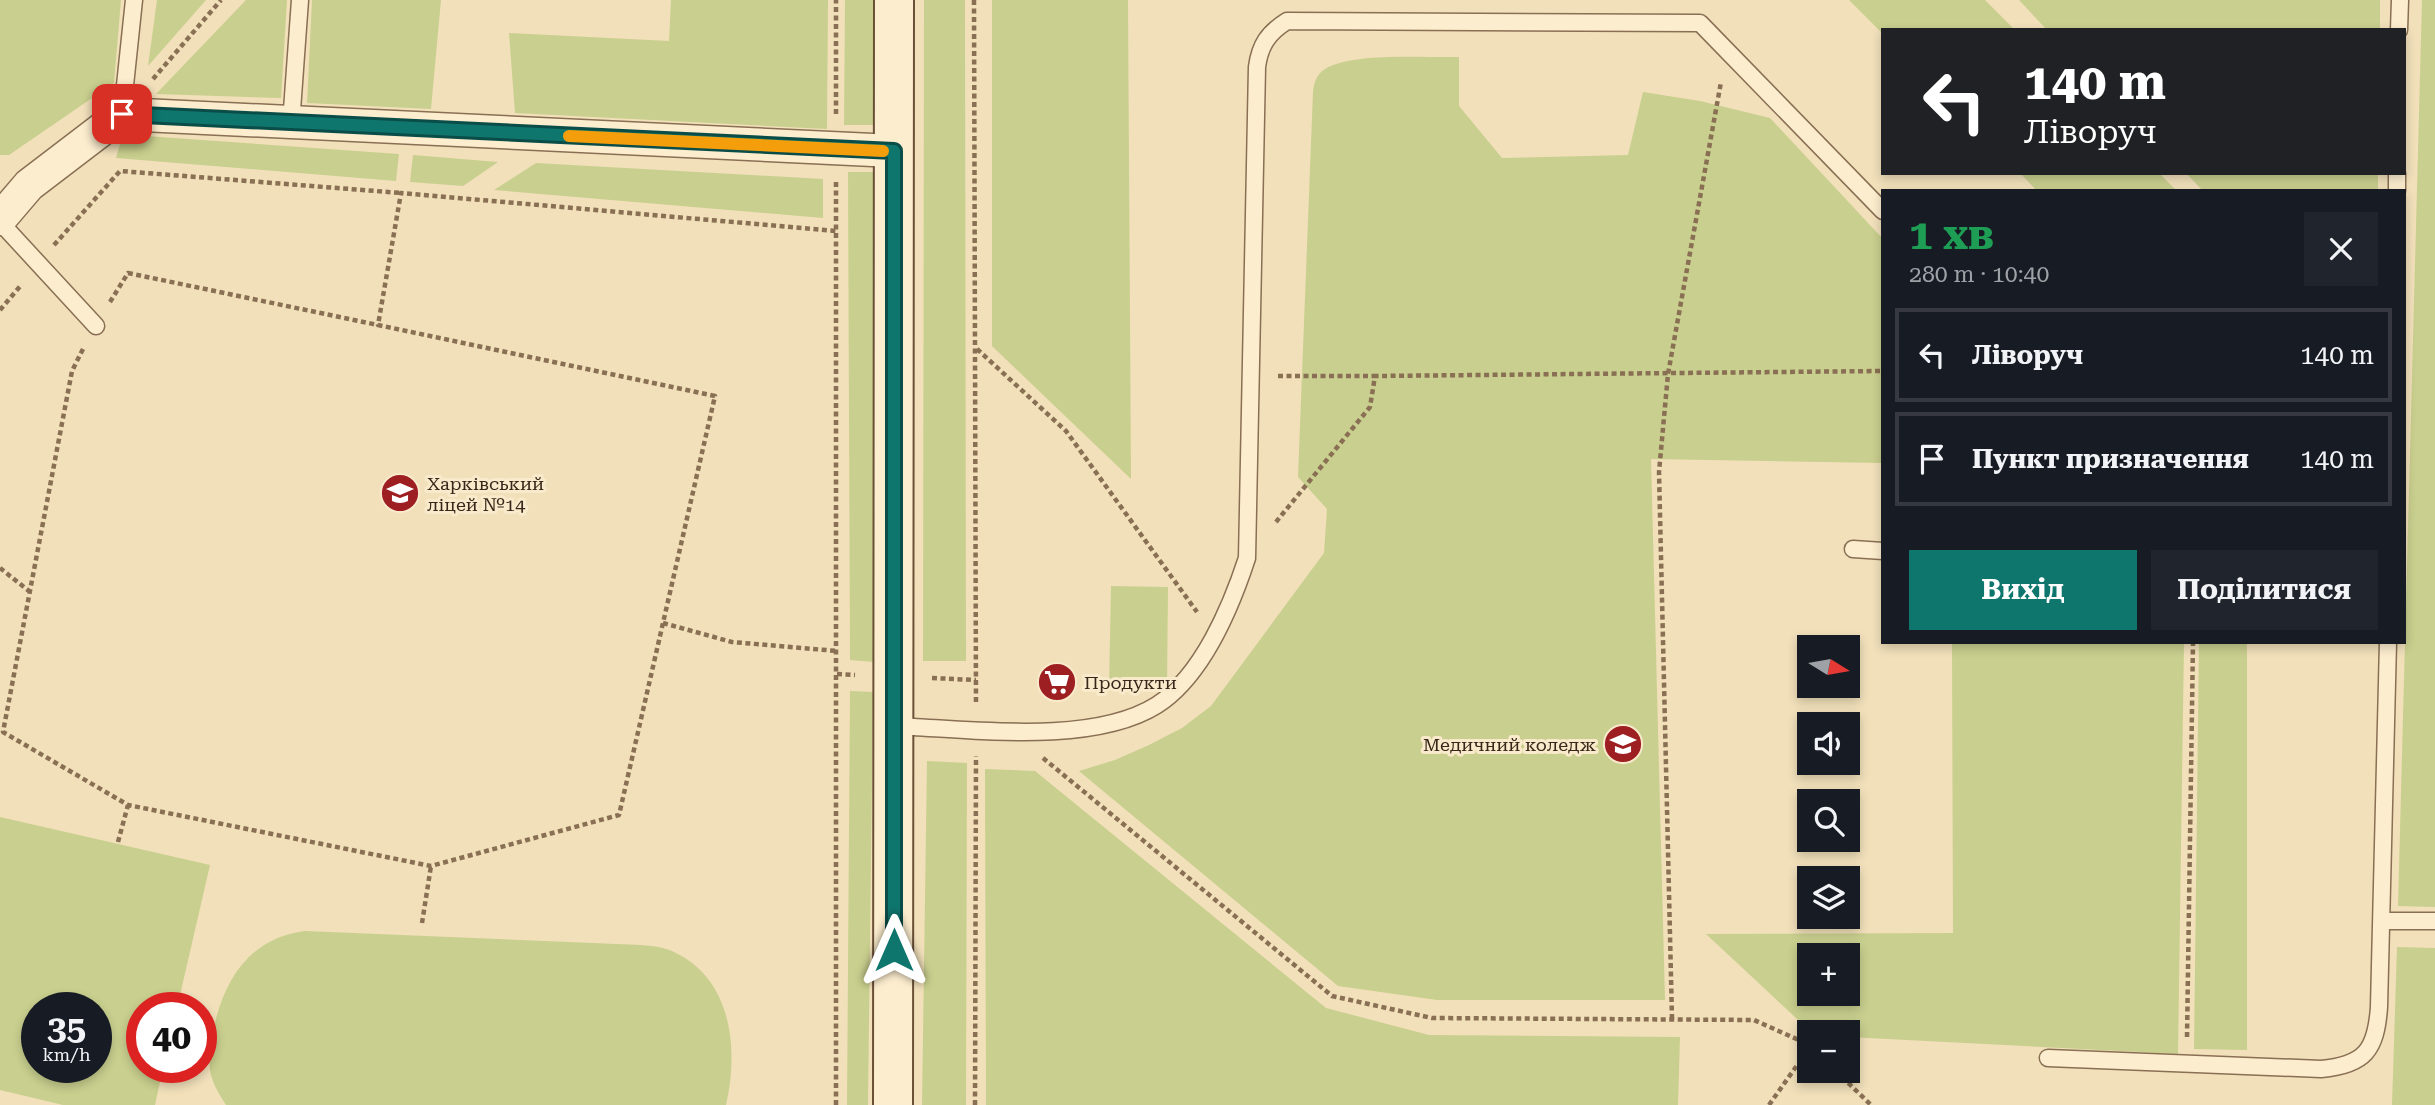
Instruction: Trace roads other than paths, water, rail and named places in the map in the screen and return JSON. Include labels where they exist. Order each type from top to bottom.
[{"type":"street","points":[[893,1105],[894,0]]},
{"type":"street","points":[[0,220],[14,184],[122,114],[894,151]]},
{"type":"lane","points":[[122,114],[134,0]]},
{"type":"lane","points":[[291,124],[300,0]]},
{"type":"lane","points":[[2399,28],[2400,0]]},
{"type":"lane","points":[[895,726],[1054,732],[1087,728],[1129,718],[1167,697],[1184,680],[1214,636],[1241,578],[1247,558],[1257,67],[1265,39],[1287,21],[1700,23],[1881,209]]},
{"type":"lane","points":[[0,220],[96,326]]},
{"type":"lane","points":[[1853,549],[1881,551]]},
{"type":"lane","points":[[2048,1058],[2321,1069],[2347,1065],[2361,1058],[2370,1047],[2378,1019],[2388,644]]},
{"type":"lane","points":[[2382,921],[2435,921]]},
{"type":"place","name":"Харківський ліцей №14","points":[[400,493]]},
{"type":"place","name":"Продукти","points":[[1057,682]]},
{"type":"place","name":"Медичний коледж","points":[[1623,744]]}]
